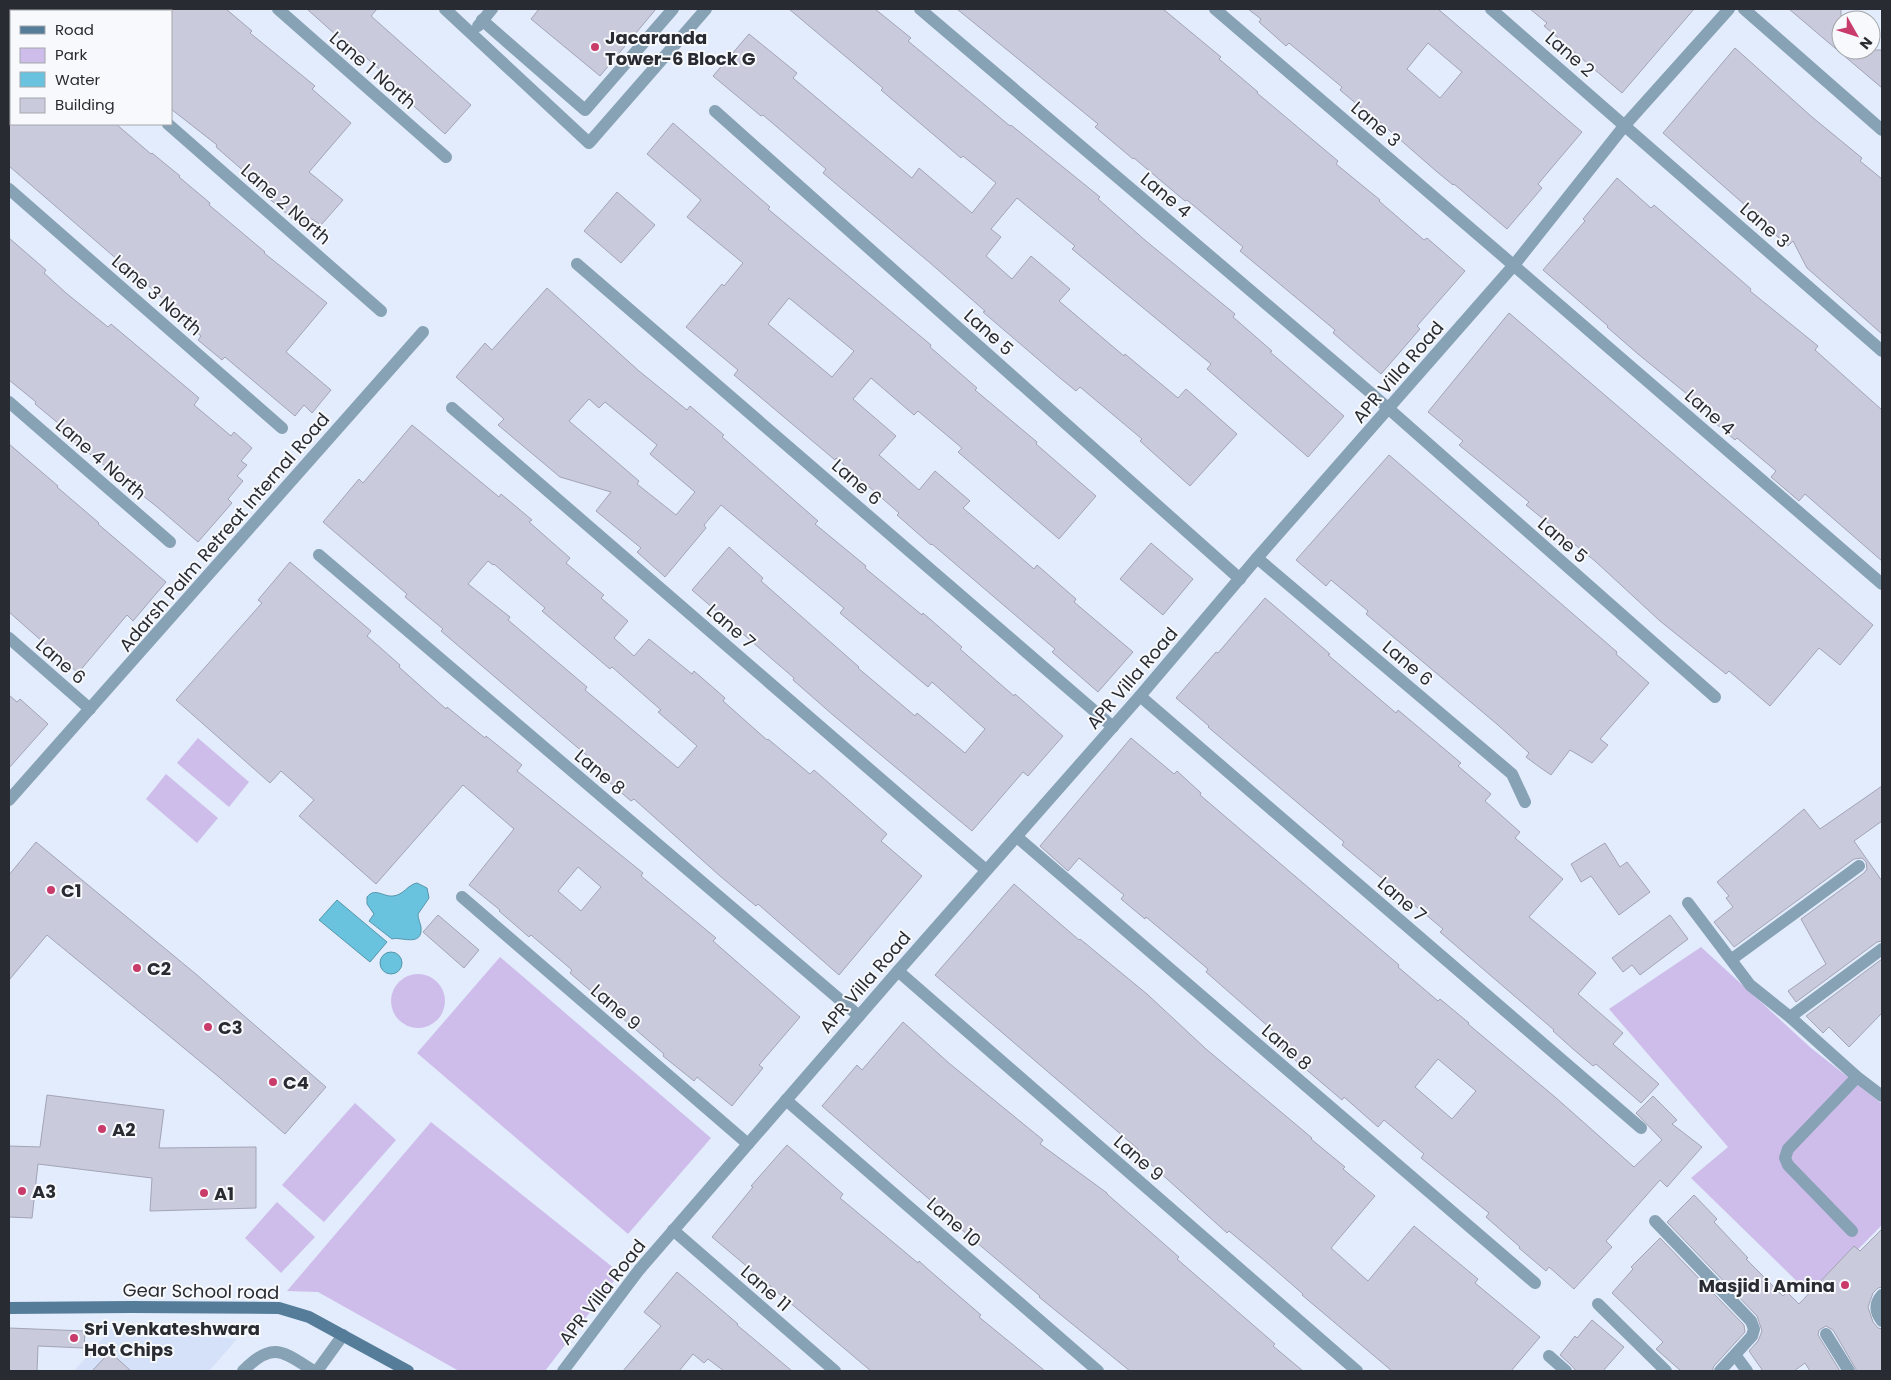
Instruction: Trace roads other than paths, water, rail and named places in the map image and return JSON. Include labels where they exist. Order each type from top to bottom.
[{"type":"main road","name":"Gear School road","points":[[9,1308],[279,1308],[309,1317],[408,1371]]},
{"type":"street","name":"Lane 1 North","points":[[278,9],[446,157]]},
{"type":"street","points":[[445,9],[589,143],[706,9]]},
{"type":"street","points":[[471,33],[492,9]]},
{"type":"street","points":[[482,20],[585,110],[673,9]]},
{"type":"street","name":"Lane 4","points":[[920,9],[1389,409]]},
{"type":"street","name":"Lane 3","points":[[1215,9],[1514,266]]},
{"type":"street","name":"Lane 2","points":[[1491,9],[1625,125]]},
{"type":"street","name":"APR Villa Road","points":[[563,1371],[639,1270],[673,1230],[1140,696],[1257,558],[1514,266],[1625,125],[1729,9]]},
{"type":"street","points":[[1744,9],[1882,130]]},
{"type":"street","name":"Lane 5","points":[[715,111],[1240,579]]},
{"type":"street","name":"Lane 2 North","points":[[169,125],[381,311]]},
{"type":"street","name":"Lane 3","points":[[1625,125],[1882,351]]},
{"type":"street","name":"Lane 3 North","points":[[9,189],[282,428]]},
{"type":"street","name":"Lane 6","points":[[577,264],[1113,727]]},
{"type":"street","name":"Lane 4","points":[[1514,266],[1882,584]]},
{"type":"street","name":"Adarsh Palm Retreat Internal Road","points":[[9,800],[423,332]]},
{"type":"street","name":"Lane 4 North","points":[[9,402],[170,542]]},
{"type":"street","name":"Lane 7","points":[[452,408],[986,870]]},
{"type":"street","name":"Lane 5","points":[[1389,409],[1715,697]]},
{"type":"street","name":"Lane 8","points":[[319,555],[859,1016]]},
{"type":"street","name":"Lane 6","points":[[1257,558],[1512,774],[1525,802]]},
{"type":"street","name":"Lane 6","points":[[9,638],[90,709]]},
{"type":"street","name":"Lane 7","points":[[1140,696],[1641,1128]]},
{"type":"street","name":"Lane 8","points":[[1016,837],[1535,1283]]},
{"type":"street","points":[[1732,959],[1860,866]]},
{"type":"street","name":"Lane 9","points":[[462,897],[748,1144]]},
{"type":"street","points":[[1688,903],[1750,984],[1790,1016],[1856,1077],[1882,1096]]},
{"type":"street","points":[[1790,1016],[1882,949]]},
{"type":"street","name":"Lane 9","points":[[898,971],[1357,1371]]},
{"type":"street","points":[[1852,1231],[1788,1165],[1785,1158],[1788,1149],[1856,1077]]},
{"type":"street","name":"Lane 10","points":[[786,1100],[1098,1371]]},
{"type":"street","points":[[1654,1221],[1751,1321],[1754,1329],[1752,1336],[1736,1356],[1720,1371]]},
{"type":"street","name":"Lane 11","points":[[673,1230],[835,1371]]},
{"type":"street","points":[[1882,1295],[1876,1305],[1876,1314],[1882,1321]]},
{"type":"street","points":[[1598,1304],[1666,1371]]},
{"type":"street","points":[[1826,1334],[1849,1371]]},
{"type":"street","points":[[243,1371],[254,1359],[268,1352],[282,1351],[316,1371],[343,1335]]},
{"type":"street","points":[[1549,1356],[1566,1371]]},
{"type":"street","points":[[1736,1356],[1747,1371]]},
{"type":"water","points":[[417,883],[427,888],[429,898],[418,914],[421,933],[415,939],[392,939],[369,921],[374,914],[367,904],[367,897],[373,893],[389,896],[397,895]]},
{"type":"water","points":[[337,900],[387,942],[370,962],[319,920]]},
{"type":"water","points":[[391,952],[399,955],[402,963],[399,971],[391,974],[383,971],[380,963],[383,955]]},
{"type":"place","name":"Jacaranda Tower-6 Block G","points":[[595,47]]},
{"type":"place","name":"C1","points":[[51,890]]},
{"type":"place","name":"C2","points":[[137,968]]},
{"type":"place","name":"C3","points":[[208,1027]]},
{"type":"place","name":"C4","points":[[273,1082]]},
{"type":"place","name":"A2","points":[[102,1129]]},
{"type":"place","name":"A3","points":[[22,1191]]},
{"type":"place","name":"A1","points":[[204,1193]]},
{"type":"place","name":"Masjid i Amina","points":[[1845,1285]]},
{"type":"place","name":"Sri Venkateshwara Hot Chips","points":[[74,1338]]}]
